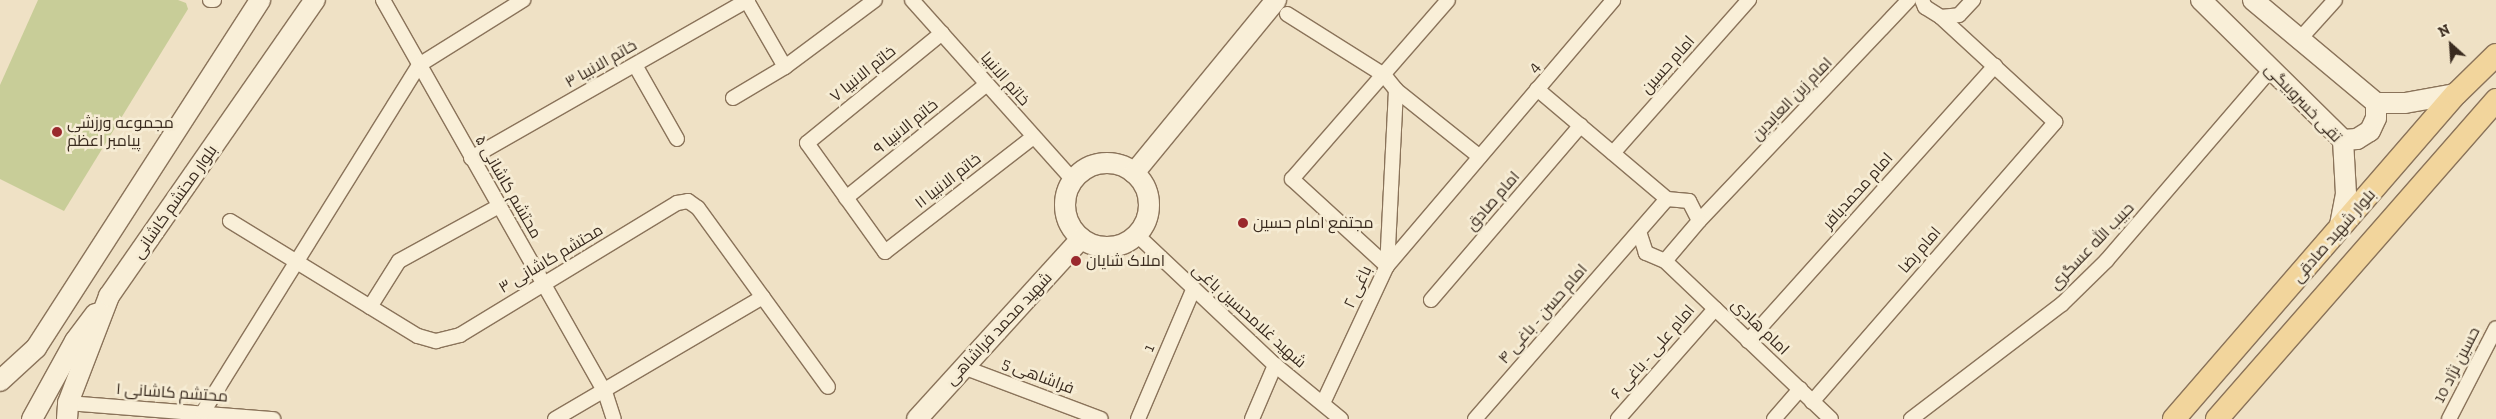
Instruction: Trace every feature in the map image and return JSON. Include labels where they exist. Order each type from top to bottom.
[{"type":"main road","points":[[0,381],[36,348],[260,0]]},
{"type":"main road","name":"بلوار محتشم کاشانی","points":[[68,411],[109,296],[315,0]]},
{"type":"main road","name":"تقی خسروبیگی","points":[[2201,0],[2343,140],[2346,194],[2339,230]]},
{"type":"main road","points":[[2253,0],[2298,41],[2376,103],[2405,102],[2456,94]]},
{"type":"main road","points":[[1134,173],[1281,7]]},
{"type":"main road","name":"بلوار شهید صادقی","points":[[2174,419],[2456,94],[2496,56]]},
{"type":"main road","name":"بلوار شهید صادقی","points":[[2217,419],[2496,100]]},
{"type":"main road","points":[[2343,140],[2357,139],[2370,131],[2376,118],[2376,103]]},
{"type":"main road","points":[[1102,163],[1119,165],[1134,173],[1145,187],[1150,204],[1146,221],[1137,235],[1124,244],[1110,248],[1095,246],[1081,240],[1070,227],[1065,211],[1066,195],[1073,180],[1086,169],[1102,163]]},
{"type":"main road","name":"شهید محمد فراشاهی","points":[[917,419],[1081,240]]},
{"type":"main road","points":[[32,419],[75,341],[109,296]]},
{"type":"street","name":"محتشم کاشانی ۵","points":[[383,0],[604,392],[614,419]]},
{"type":"street","points":[[204,412],[419,65],[523,0]]},
{"type":"street","points":[[748,0],[785,67]]},
{"type":"street","name":"خاتم الانبیا ۳","points":[[471,158],[748,0]]},
{"type":"street","points":[[733,98],[785,67],[875,0]]},
{"type":"street","name":"خاتم الانبیا","points":[[912,0],[1073,180]]},
{"type":"street","points":[[1384,75],[1448,0]]},
{"type":"street","name":"4","points":[[1387,266],[1614,0]]},
{"type":"street","name":"امام حسین","points":[[1613,153],[1749,0]]},
{"type":"street","name":"امام زین العابدین","points":[[1665,261],[1699,221],[1909,0]]},
{"type":"street","points":[[1922,0],[1925,8],[1941,17],[1995,66]]},
{"type":"street","points":[[1941,17],[1959,15],[1973,0]]},
{"type":"street","points":[[2298,41],[2335,0]]},
{"type":"street","points":[[1281,7],[1384,75],[1396,90],[1480,157]]},
{"type":"street","name":"خاتم الانبیا ۷","points":[[846,198],[807,143],[942,33]]},
{"type":"street","points":[[635,65],[678,139]]},
{"type":"street","name":"امام رضا","points":[[1812,402],[2055,122],[1995,66]]},
{"type":"street","name":"امام محمدباقر","points":[[1748,340],[1995,66]]},
{"type":"street","name":"حبیب الله عسگری","points":[[1912,419],[2062,304],[2106,261],[2271,69]]},
{"type":"street","name":"باغی ۲","points":[[1323,403],[1387,266],[1292,179],[1384,75]]},
{"type":"street","name":"خاتم الانبیا ۹","points":[[846,198],[987,84]]},
{"type":"street","points":[[1537,89],[1667,199],[1689,202],[1699,221]]},
{"type":"street","points":[[1387,266],[1396,90]]},
{"type":"street","name":"امام صادق","points":[[1431,300],[1581,126]]},
{"type":"street","name":"خاتم الانبیا ۱۱","points":[[846,198],[885,252],[1033,137]]},
{"type":"street","name":"امام حسن - باغی ۴","points":[[1475,419],[1667,199]]},
{"type":"street","name":"محتشم کاشانی ۳","points":[[230,221],[298,260],[418,336],[436,341],[460,336],[677,203],[688,201],[698,208],[828,388]]},
{"type":"street","points":[[370,307],[399,261],[499,206]]},
{"type":"street","name":"امام هادی","points":[[1638,232],[1646,252],[1665,261],[1830,419]]},
{"type":"street","name":"شهید غلامحسین باغی","points":[[1137,235],[1193,290],[1275,365],[1341,419]]},
{"type":"street","name":"1","points":[[1138,419],[1193,290]]},
{"type":"street","points":[[556,419],[763,297]]},
{"type":"street","name":"امام علی - باغی ۶","points":[[1618,419],[1715,309]]},
{"type":"street","name":"حسین نژاد 10","points":[[2449,419],[2496,328]]},
{"type":"street","points":[[1252,419],[1275,365]]},
{"type":"street","name":"فراشاهی 5","points":[[963,367],[1101,419]]},
{"type":"street","points":[[1774,419],[1800,390]]},
{"type":"street","name":"محتشم کاشانی ۱","points":[[68,411],[204,412],[273,419]]},
{"type":"green space","name":"مجموعه ورزشی پیامبر اعظم","points":[[38,0],[178,0],[186,3],[188,9],[64,211],[0,179],[0,85]]},
{"type":"place","name":"مجموعه ورزشی پیامبر اعظم","points":[[57,132]]},
{"type":"place","name":"مجتمع امام حسین","points":[[1243,223]]},
{"type":"place","name":"املاک شایان","points":[[1076,261]]}]
